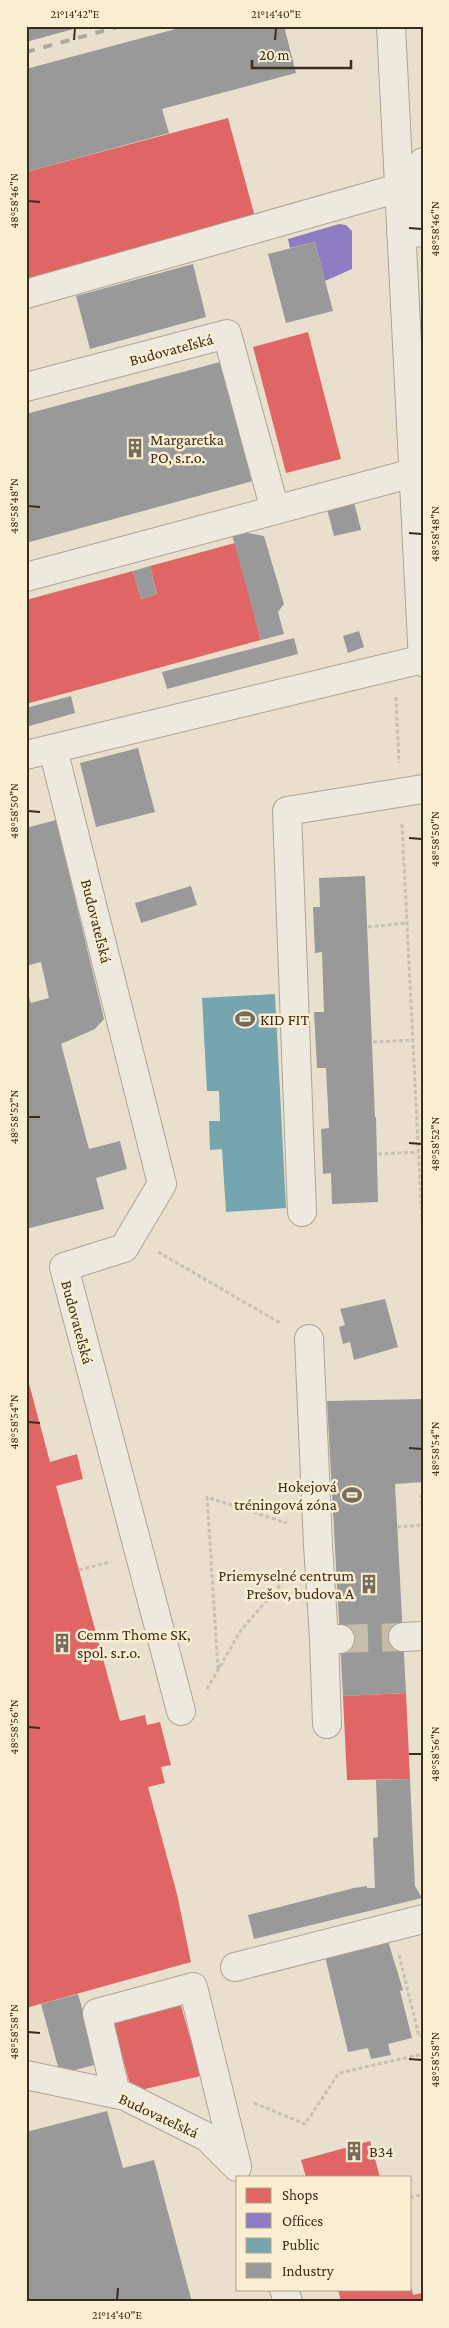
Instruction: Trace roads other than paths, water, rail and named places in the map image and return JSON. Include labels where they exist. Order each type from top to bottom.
[{"type":"street","points":[[391,26],[399,188],[412,233]]},
{"type":"street","points":[[26,755],[423,660],[421,591],[413,473],[412,233],[423,162]]},
{"type":"street","points":[[26,294],[399,188]]},
{"type":"street","name":"Budovateľská","points":[[26,387],[227,334],[276,510]]},
{"type":"street","points":[[26,577],[413,473]]},
{"type":"street","name":"Budovateľská","points":[[53,749],[162,1184],[124,1248],[64,1267],[192,1704]]},
{"type":"street","points":[[302,1212],[287,811],[423,789]]},
{"type":"street","points":[[308,1339],[317,1539],[332,1639],[327,1724]]},
{"type":"street","points":[[235,1967],[423,1919]]},
{"type":"street","points":[[116,2094],[97,2013],[193,1986],[218,2088],[242,2172]]},
{"type":"street","name":"Budovateľská","points":[[26,2075],[125,2096],[206,2137],[242,2172]]},
{"type":"street","points":[[284,2290],[288,2302]]},
{"type":"tunnel","points":[[340,1639],[403,1637]]},
{"type":"railway","points":[[26,52],[121,26]]},
{"type":"place","name":"Margaretka PO, s.r.o.","points":[[135,448]]},
{"type":"place","name":"KID FIT","points":[[245,1019]]},
{"type":"place","name":"Hokejová tréningová zóna","points":[[352,1495]]},
{"type":"place","name":"Priemyselné centrum Prešov, budova A","points":[[369,1584]]},
{"type":"place","name":"Cemm Thome SK, spol. s.r.o.","points":[[62,1643]]},
{"type":"place","name":"B34","points":[[354,2151]]}]
